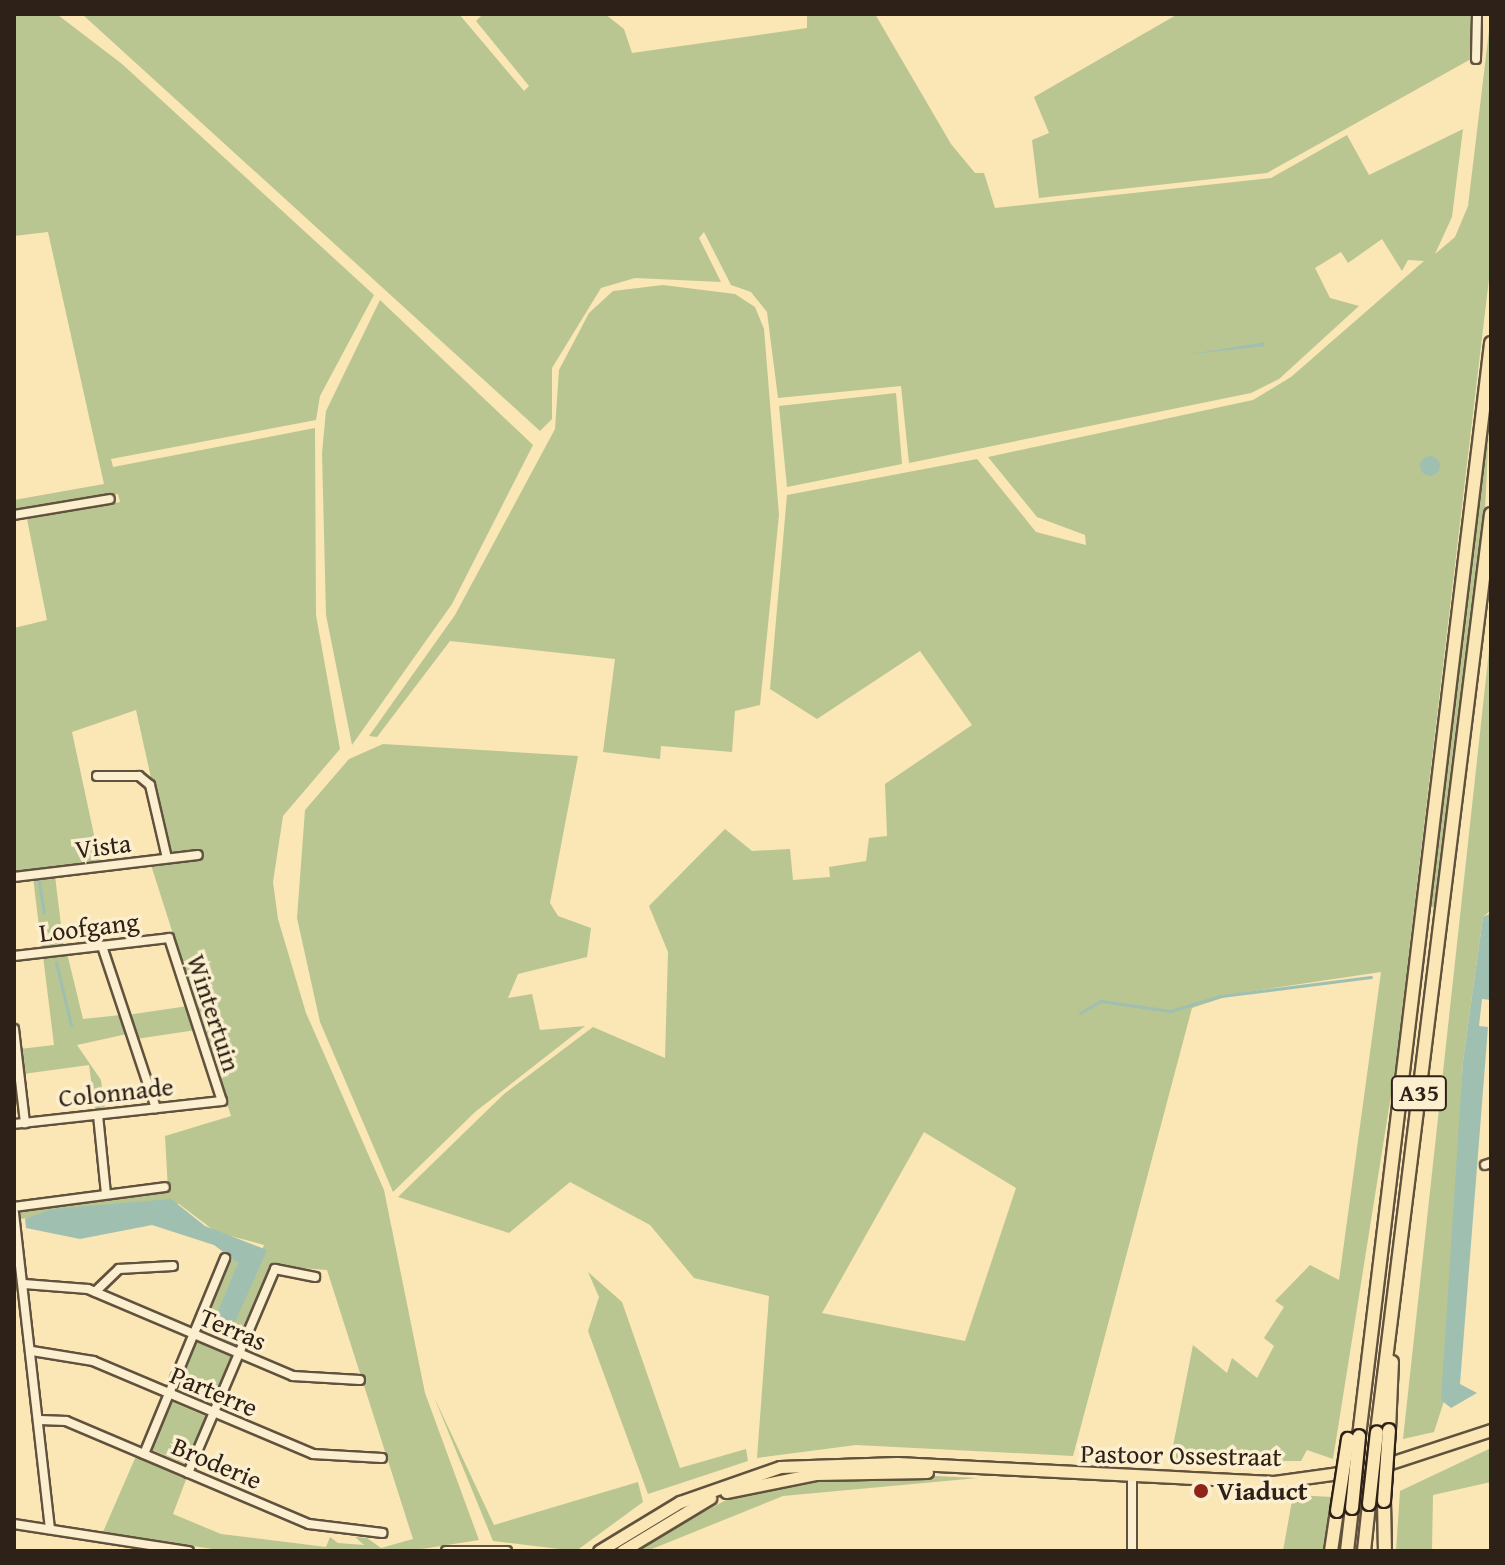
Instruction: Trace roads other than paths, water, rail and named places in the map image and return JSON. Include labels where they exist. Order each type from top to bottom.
[{"type":"highway","name":"A35","points":[[1331,1551],[1337,1511],[1362,1414],[1491,343]]},
{"type":"highway","name":"A35","points":[[1385,1551],[1383,1431],[1391,1315],[1491,514]]},
{"type":"highway","name":"A35","points":[[1364,1551],[1369,1504],[1383,1431]]},
{"type":"highway","name":"A35","points":[[1347,1551],[1354,1437]]},
{"type":"main road","name":"Pastoor Ossestraat","points":[[599,1551],[680,1502],[765,1470],[866,1463],[1223,1482],[1353,1472],[1491,1430]]},
{"type":"main road","name":"Pastoor Ossestraat","points":[[622,1551],[681,1511],[738,1488],[815,1474],[959,1470]]},
{"type":"street","points":[[1476,59],[1477,14]]},
{"type":"street","points":[[14,515],[110,499]]},
{"type":"street","points":[[97,776],[139,776],[150,785],[167,858]]},
{"type":"street","name":"Vista","points":[[14,877],[198,855]]},
{"type":"street","name":"Loofgang","points":[[14,956],[169,938]]},
{"type":"street","name":"Wintertuin","points":[[169,938],[222,1101]]},
{"type":"street","points":[[102,946],[156,1108]]},
{"type":"street","points":[[14,1029],[25,1123]]},
{"type":"street","name":"Colonnade","points":[[14,1124],[222,1101]]},
{"type":"street","points":[[98,1115],[106,1194]]},
{"type":"street","points":[[50,1529],[14,1210],[165,1187]]},
{"type":"street","points":[[144,1454],[225,1258]]},
{"type":"street","points":[[95,1292],[119,1269],[173,1266]]},
{"type":"street","points":[[188,1473],[275,1269],[315,1277]]},
{"type":"street","name":"Terras","points":[[20,1278],[95,1292],[293,1376],[360,1380]]},
{"type":"street","name":"Parterre","points":[[32,1351],[93,1361],[313,1454],[382,1458]]},
{"type":"street","name":"Broderie","points":[[40,1420],[66,1421],[309,1524],[382,1533]]},
{"type":"street","points":[[1132,1478],[1132,1551]]},
{"type":"street","points":[[14,1524],[189,1551]]},
{"type":"street","points":[[446,1551],[507,1551]]},
{"type":"waterway","points":[[39,882],[44,913]]},
{"type":"waterway","points":[[56,962],[71,1025]]},
{"type":"waterway","points":[[1080,1013],[1101,1001],[1170,1011],[1221,996],[1371,977]]},
{"type":"place","name":"Viaduct","points":[[1201,1491]]}]
